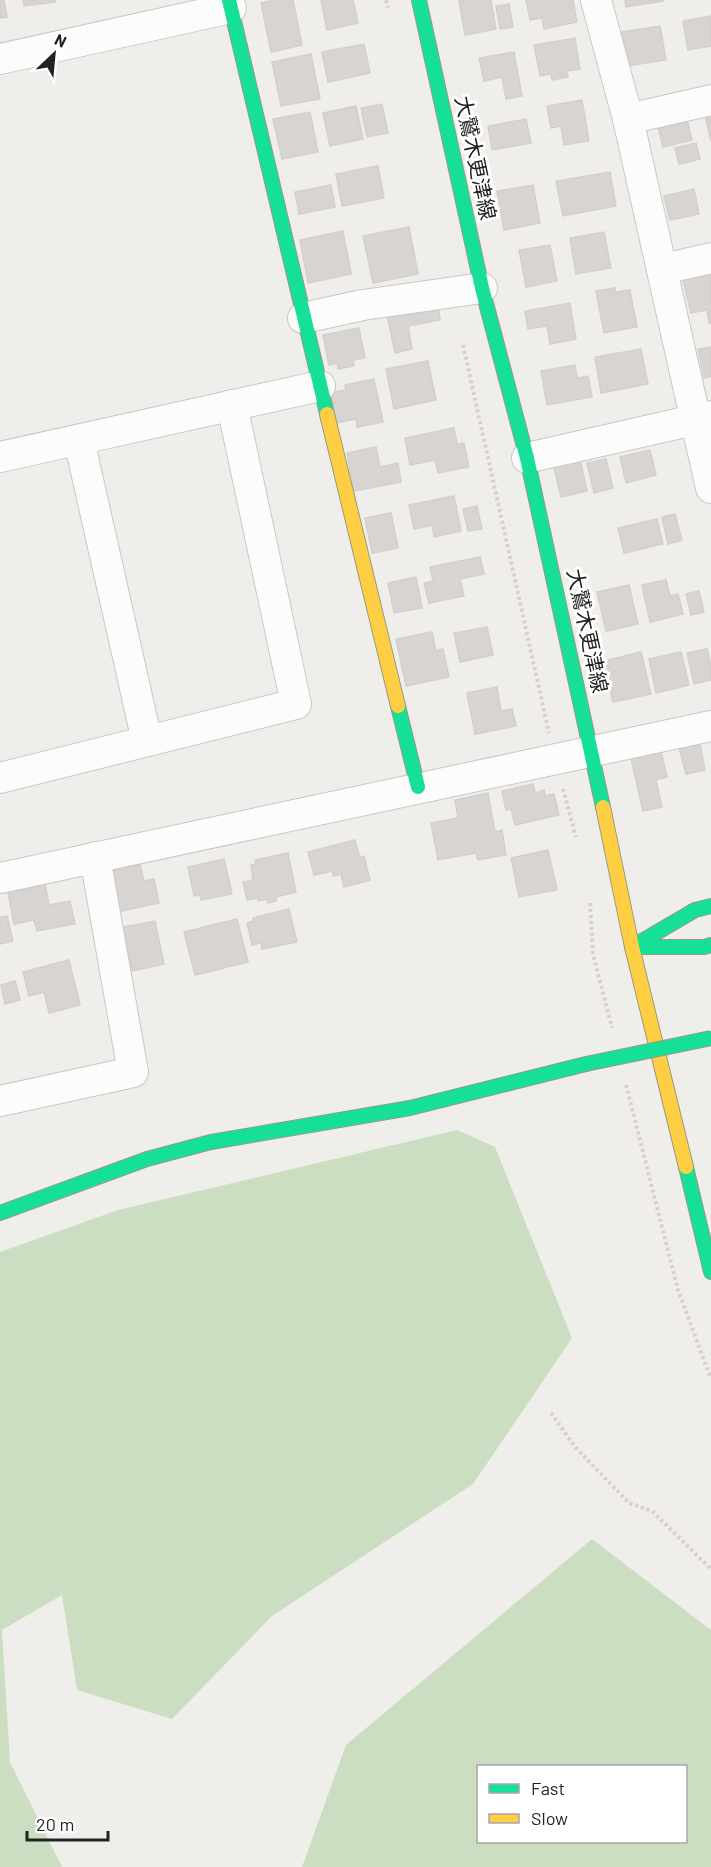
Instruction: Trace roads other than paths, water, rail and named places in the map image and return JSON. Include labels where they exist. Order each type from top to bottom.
[{"type":"street","name":"大鷲木更津線","points":[[419,0],[482,288],[527,458],[592,752],[632,947],[711,1272]]},
{"type":"street","points":[[596,0],[628,119],[663,269],[703,418],[711,488]]},
{"type":"street","points":[[0,59],[230,4],[303,318],[418,787]]},
{"type":"street","points":[[628,119],[711,100]]},
{"type":"street","points":[[663,269],[711,258]]},
{"type":"street","points":[[303,318],[363,305],[482,288]]},
{"type":"street","points":[[0,457],[320,386]]},
{"type":"street","points":[[0,778],[296,704],[232,405]]},
{"type":"street","points":[[527,458],[703,418]]},
{"type":"street","points":[[78,440],[147,741]]},
{"type":"street","points":[[0,878],[711,726]]},
{"type":"street","points":[[0,1101],[133,1072],[95,857]]},
{"type":"street","points":[[632,947],[695,910],[711,906]]},
{"type":"street","points":[[632,947],[704,947],[711,945]]},
{"type":"street","points":[[0,1213],[147,1159],[200,1145],[410,1108],[586,1064],[711,1038]]}]
